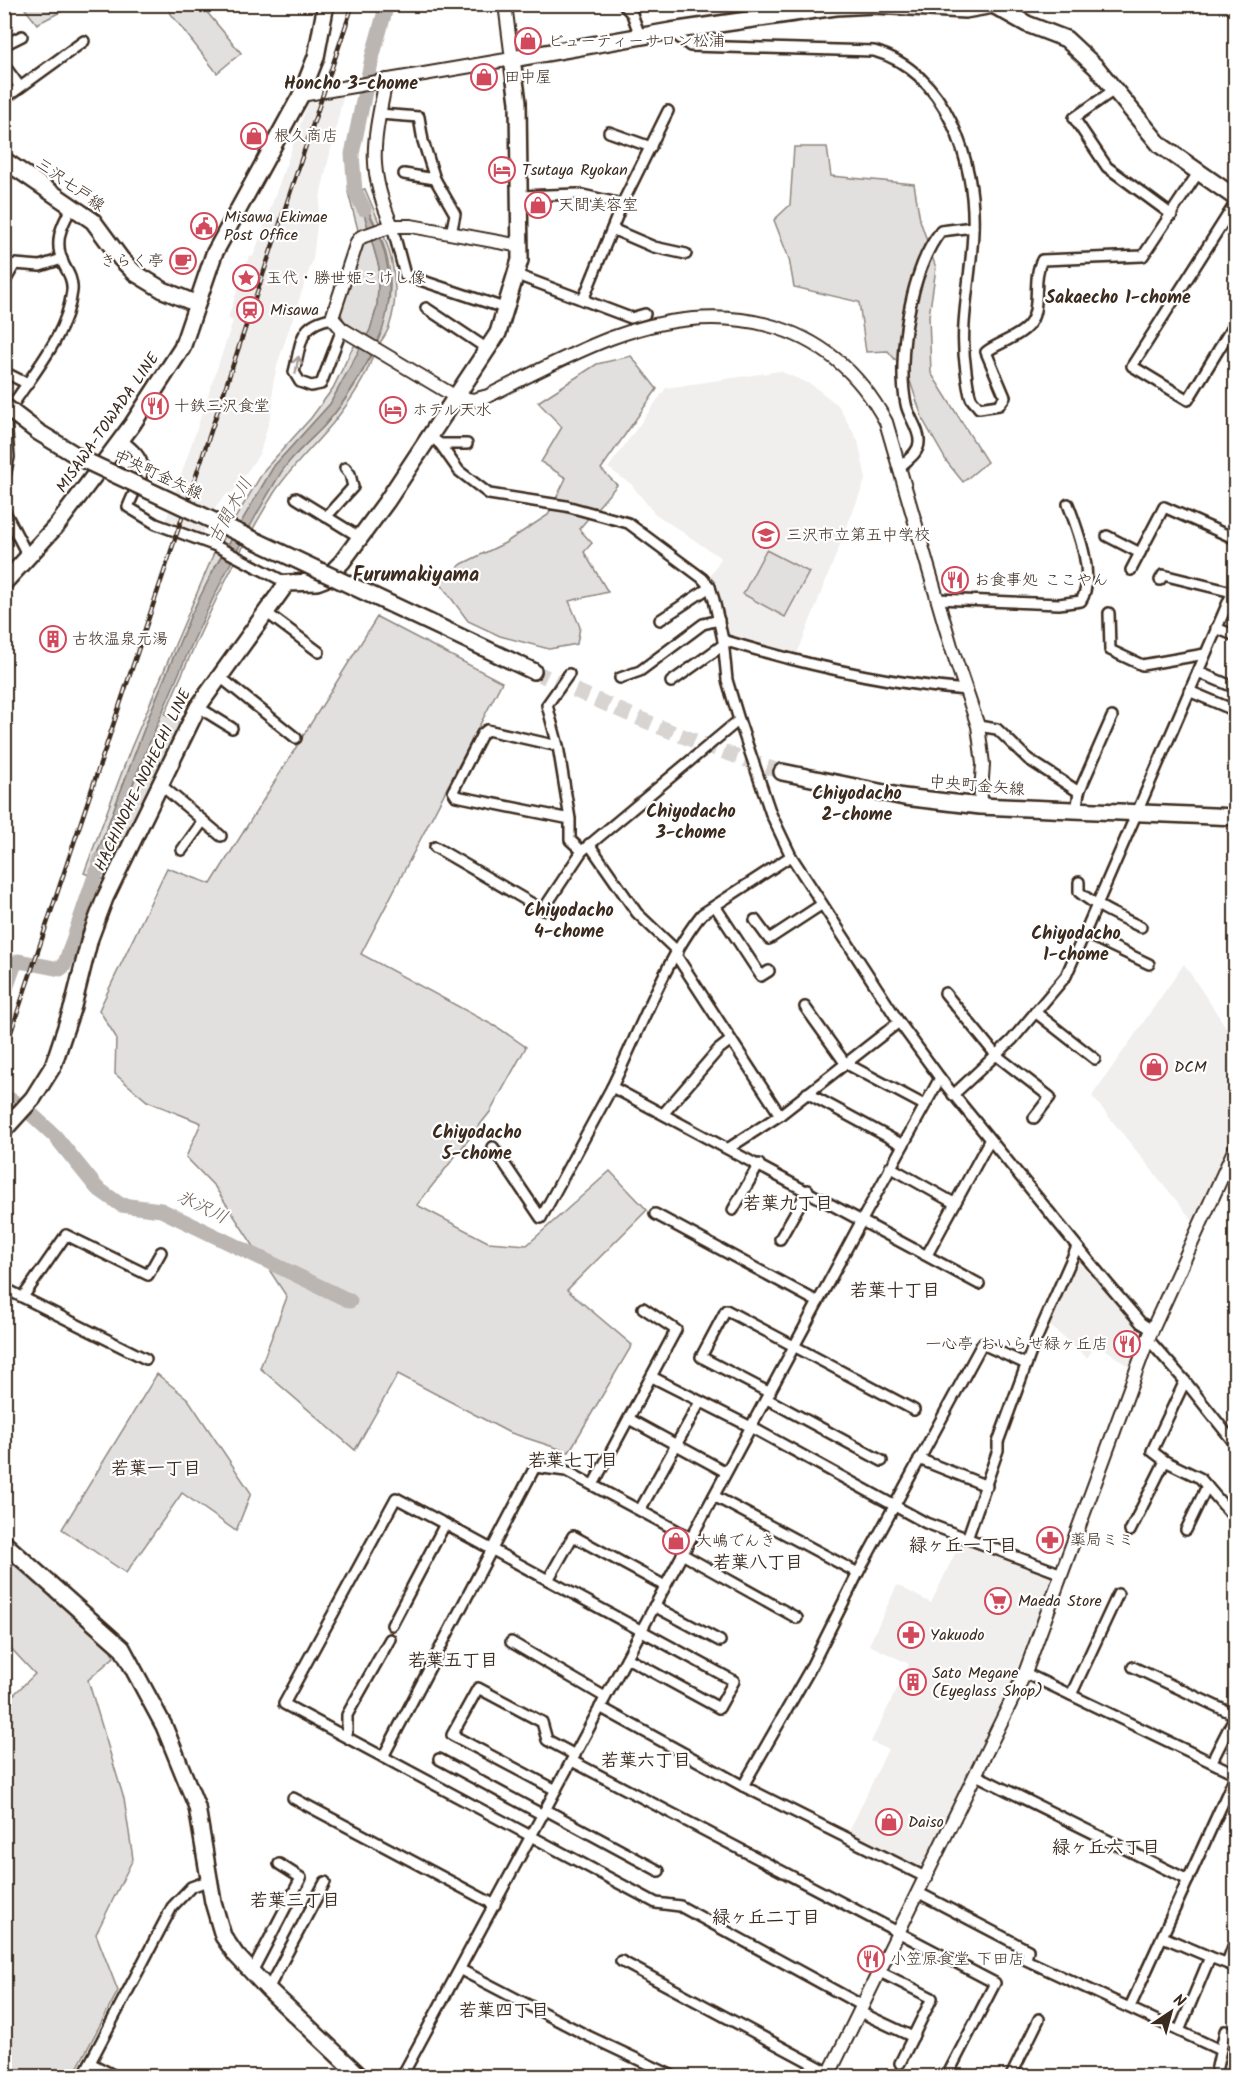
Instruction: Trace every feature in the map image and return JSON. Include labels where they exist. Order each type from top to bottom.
[{"type":"main road","name":"MISAWA-TOWADA LINE","points":[[4,583],[58,524],[121,440],[182,348],[214,254],[301,95],[316,57],[326,4]]},
{"type":"main road","points":[[287,583],[317,582],[325,579],[361,538],[435,440],[456,397],[489,350],[507,309],[517,275],[520,246],[518,102],[512,59],[671,31],[836,7],[874,5],[956,10],[997,5],[1027,24],[1066,39],[1096,67],[1160,145],[1198,173],[1234,195]]},
{"type":"main road","name":"三沢七戸線","points":[[4,160],[93,220],[121,259],[135,273],[163,290],[197,303]]},
{"type":"main road","name":"中央町金矢線","points":[[4,406],[38,432],[84,460],[533,671]]},
{"type":"main road","name":"HACHINOHE-NOHECHI LINE","points":[[4,1130],[33,1098],[53,1066],[73,1006],[90,938],[105,898],[198,707],[219,676],[232,663],[287,583]]},
{"type":"main road","name":"中央町金矢線","points":[[782,772],[904,798],[980,806],[1134,814]]},
{"type":"main road","points":[[1134,814],[1236,817]]},
{"type":"main road","points":[[4,1543],[122,1648],[164,1726],[197,1807],[217,1921],[223,1936],[268,1989],[360,2076]]},
{"type":"street","points":[[301,95],[512,59],[505,4]]},
{"type":"street","points":[[623,4],[632,14],[640,36]]},
{"type":"street","points":[[671,31],[690,46],[860,50],[882,54],[901,61],[920,78],[942,104],[954,130],[973,205],[962,349],[972,400],[980,408],[999,405],[1005,397],[986,351],[1025,330],[1033,320],[1038,267],[1042,260],[1143,256],[1198,173]]},
{"type":"street","points":[[4,45],[22,36]]},
{"type":"street","points":[[4,99],[84,41]]},
{"type":"street","points":[[4,65],[20,87]]},
{"type":"street","points":[[383,81],[373,165],[377,186],[405,275],[507,309]]},
{"type":"street","points":[[1114,90],[1074,118],[1107,167],[1172,215]]},
{"type":"street","points":[[583,300],[622,204],[668,111]]},
{"type":"street","points":[[379,114],[419,117],[423,141],[435,179],[455,214],[451,234]]},
{"type":"street","points":[[609,132],[651,147]]},
{"type":"street","points":[[404,174],[435,179]]},
{"type":"street","points":[[519,196],[578,194],[622,204]]},
{"type":"street","points":[[1234,195],[1132,366],[1188,400],[1236,321]]},
{"type":"street","points":[[4,481],[9,457],[6,421],[8,412],[28,384],[58,332],[70,298],[72,279],[62,259],[58,234],[73,205]]},
{"type":"street","points":[[332,318],[352,253],[361,237],[389,227],[411,226],[520,246]]},
{"type":"street","points":[[900,467],[918,450],[920,440],[906,406],[902,374],[907,319],[924,260],[940,231],[973,227]]},
{"type":"street","points":[[612,229],[654,247],[687,254]]},
{"type":"street","points":[[4,283],[15,264],[40,266],[62,259]]},
{"type":"street","points":[[517,275],[631,318],[645,314]]},
{"type":"street","points":[[426,308],[489,350]]},
{"type":"street","points":[[332,318],[342,329],[456,397],[473,400],[488,396],[601,342],[642,328],[680,321],[736,317],[791,331],[821,348],[858,378],[873,398],[886,422],[937,599],[978,726],[983,764],[980,806]]},
{"type":"street","points":[[332,318],[317,321],[307,327],[294,372],[300,382],[311,386],[321,384],[342,329]]},
{"type":"street","points":[[4,372],[28,384]]},
{"type":"street","points":[[121,440],[136,450],[143,461],[143,470],[128,507],[156,524],[216,546],[287,583]]},
{"type":"street","points":[[435,440],[467,444]]},
{"type":"street","points":[[435,440],[459,471],[489,494],[566,506],[628,523],[702,578],[710,587],[723,642],[727,680],[771,814],[791,856],[821,905],[899,1022],[953,1095],[1150,1334],[1236,1445]]},
{"type":"street","points":[[326,517],[353,487],[350,474],[345,468]]},
{"type":"street","points":[[296,498],[361,538]]},
{"type":"street","points":[[937,599],[1059,604],[1081,601],[1086,592],[1083,555],[1068,504]]},
{"type":"street","points":[[1131,570],[1164,507],[1236,539]]},
{"type":"street","points":[[4,510],[29,558]]},
{"type":"street","points":[[1107,536],[1140,553]]},
{"type":"street","points":[[953,1095],[996,1054],[1066,976],[1132,826],[1134,814],[1234,588],[1163,575],[1160,580]]},
{"type":"street","points":[[660,620],[710,587]]},
{"type":"street","points":[[267,613],[319,652]]},
{"type":"street","points":[[1109,613],[1110,650],[1136,663],[1142,665],[1205,654]]},
{"type":"street","points":[[620,678],[640,671],[703,624],[718,620]]},
{"type":"street","points":[[1216,628],[1236,636]]},
{"type":"street","points":[[723,642],[789,660],[870,676],[966,690]]},
{"type":"street","points":[[671,682],[723,642]]},
{"type":"street","points":[[1197,672],[1236,688]]},
{"type":"street","points":[[569,674],[546,705],[558,746],[570,819],[570,840],[585,848],[637,913],[677,953],[780,1114]]},
{"type":"street","points":[[219,676],[296,738]]},
{"type":"street","points":[[1189,691],[1236,711]]},
{"type":"street","points":[[198,707],[232,728]]},
{"type":"street","points":[[1076,812],[1079,792],[1113,717]]},
{"type":"street","points":[[435,846],[543,910],[585,848],[739,720]]},
{"type":"street","points":[[978,726],[997,729],[1028,759],[1079,792]]},
{"type":"street","points":[[558,746],[487,730],[482,734],[453,791],[456,796],[570,819]]},
{"type":"street","points":[[160,784],[221,836]]},
{"type":"street","points":[[182,850],[203,821]]},
{"type":"street","points":[[493,1147],[541,1218],[612,1087],[677,953],[696,922],[715,906],[791,856]]},
{"type":"street","points":[[1079,882],[1079,892],[1141,927]]},
{"type":"street","points":[[755,920],[769,939],[821,905]]},
{"type":"street","points":[[715,906],[761,976],[769,970]]},
{"type":"street","points":[[1086,934],[1149,964]]},
{"type":"street","points":[[945,993],[996,1054],[1050,1097],[1034,1118]]},
{"type":"street","points":[[805,1007],[845,1063],[924,1105]]},
{"type":"street","points":[[1035,1012],[1095,1059]]},
{"type":"street","points":[[729,1148],[780,1114],[899,1022]]},
{"type":"street","points":[[664,1113],[718,1050],[731,1040]]},
{"type":"street","points":[[402,2076],[461,1970],[664,1586],[940,1078]]},
{"type":"street","points":[[612,1087],[979,1284]]},
{"type":"street","points":[[807,1093],[903,1145]]},
{"type":"street","points":[[927,1255],[989,1141]]},
{"type":"street","points":[[621,1961],[829,2075],[1025,1673],[1150,1334],[1234,1153]]},
{"type":"street","points":[[733,1210],[759,1164]]},
{"type":"street","points":[[890,1167],[954,1203]]},
{"type":"street","points":[[780,1239],[808,1191]]},
{"type":"street","points":[[655,1214],[818,1302]]},
{"type":"street","points":[[23,1297],[66,1235],[148,1275],[161,1252]]},
{"type":"street","points":[[968,1539],[987,1486],[998,1450],[998,1442],[1026,1364],[1077,1247]]},
{"type":"street","points":[[4,1288],[146,1359]]},
{"type":"street","points":[[593,1485],[652,1377],[652,1371],[676,1330],[643,1308]]},
{"type":"street","points":[[882,1461],[701,1357],[726,1310],[914,1410]]},
{"type":"street","points":[[743,1786],[809,1671],[858,1573],[982,1344],[1026,1364]]},
{"type":"street","points":[[652,1377],[751,1427],[893,1507],[968,1539],[1062,1574]]},
{"type":"street","points":[[1185,1381],[1152,1450],[1165,1461],[1200,1478],[1236,1520]]},
{"type":"street","points":[[640,1510],[699,1402]]},
{"type":"street","points":[[629,1419],[726,1472]]},
{"type":"street","points":[[919,1459],[987,1486]]},
{"type":"street","points":[[1130,1530],[1165,1461]]},
{"type":"street","points":[[383,1757],[535,1467],[566,1471],[691,1538]]},
{"type":"street","points":[[1186,1530],[1207,1486]]},
{"type":"street","points":[[714,1496],[858,1573]]},
{"type":"street","points":[[627,1658],[719,1708],[735,1681],[396,1498],[284,1704],[656,1903],[680,1905],[913,2037]]},
{"type":"street","points":[[392,1625],[445,1524]]},
{"type":"street","points":[[548,1580],[573,1536],[664,1586]]},
{"type":"street","points":[[682,1554],[797,1618]]},
{"type":"street","points":[[1071,1695],[1118,1594]]},
{"type":"street","points":[[654,1606],[720,1641]]},
{"type":"street","points":[[347,1737],[347,1715],[390,1639]]},
{"type":"street","points":[[511,1642],[605,1697]]},
{"type":"street","points":[[1133,1667],[1235,1714],[1212,1761]]},
{"type":"street","points":[[1025,1673],[1236,1774],[1130,2007]]},
{"type":"street","points":[[556,1790],[452,1735],[478,1688],[542,1722],[547,1740],[573,1758],[994,1983],[947,2076]]},
{"type":"street","points":[[600,1707],[743,1786],[927,1878]]},
{"type":"street","points":[[439,1758],[659,1871]]},
{"type":"street","points":[[976,1775],[1188,1880]]},
{"type":"street","points":[[293,1798],[495,1905]]},
{"type":"street","points":[[252,1972],[301,1878],[279,1864]]},
{"type":"street","points":[[83,2076],[172,1907],[183,1893],[210,1880]]},
{"type":"street","points":[[268,1989],[326,1882]]},
{"type":"street","points":[[919,1893],[1028,1950],[1026,1960],[1220,2050]]},
{"type":"street","points":[[1162,1937],[1231,1965],[1236,1938]]},
{"type":"street","points":[[1179,2031],[1210,1958]]},
{"type":"street","points":[[461,1970],[657,2073],[673,2076]]},
{"type":"street","points":[[880,1971],[932,1998],[900,2063]]},
{"type":"street","points":[[1011,2076],[1039,2019]]},
{"type":"street","points":[[1215,2076],[1225,2031],[1236,2035]]},
{"type":"street","points":[[90,2062],[115,2076]]},
{"type":"shaded area","points":[[22,5],[83,5],[72,6],[37,24]]},
{"type":"shaded area","points":[[164,5],[201,5],[241,53],[217,73]]},
{"type":"shaded area","points":[[344,93],[321,192],[313,259],[278,362],[273,384],[273,407],[260,453],[233,492],[227,494],[215,508],[202,535],[165,523],[233,321],[228,318],[249,256],[253,257],[309,100]]},
{"type":"shaded area","points":[[794,147],[827,147],[831,176],[914,184],[920,220],[936,268],[929,316],[931,373],[987,462],[963,482],[947,462],[923,420],[908,375],[888,351],[866,352],[859,302],[794,287],[789,259],[774,220],[790,205]]},
{"type":"shaded area","points":[[365,189],[391,256],[394,273],[394,309],[389,327],[375,350],[356,392],[274,493],[229,574],[165,714],[182,724],[106,881],[99,878],[106,854],[163,708],[228,566],[279,475],[294,455],[325,425],[345,400],[363,371],[383,325],[390,294],[390,278],[379,233],[357,191]]},
{"type":"shaded area","points":[[354,191],[365,217],[379,267],[377,307],[370,330],[330,404],[274,466],[215,567],[191,615],[151,711],[89,875],[84,873],[131,748],[214,553],[265,469],[311,418],[333,388],[362,334],[344,321],[340,312],[362,245],[366,243],[358,230],[348,192]]},
{"type":"shaded area","points":[[354,191],[357,191],[374,223],[385,257],[389,291],[388,309],[383,328],[350,392],[325,425],[284,469],[244,537],[213,598],[171,693],[126,801],[99,878],[89,875],[151,711],[191,615],[215,567],[274,466],[330,404],[370,330],[377,307],[379,267],[365,217]]},
{"type":"shaded area","points":[[631,356],[657,389],[601,469],[617,485],[579,529],[592,543],[584,552],[608,592],[569,601],[580,627],[577,644],[549,649],[500,636],[468,621],[440,583],[462,564],[505,543],[548,515],[566,478],[541,462],[562,427],[538,402],[597,364]]},
{"type":"shaded area","name":"三沢市立第五中学校","points":[[780,371],[812,385],[838,405],[858,441],[866,478],[796,657],[728,636],[723,628],[708,580],[721,558],[654,513],[631,484],[608,468],[666,388]]},
{"type":"shaded area","points":[[766,550],[809,572],[785,617],[743,594]]},
{"type":"shaded area","points":[[377,617],[502,682],[361,954],[500,1029],[526,1047],[490,1112],[417,1205],[488,1242],[527,1245],[610,1171],[647,1210],[567,1290],[632,1345],[569,1452],[508,1432],[398,1374],[355,1450],[260,1368],[287,1297],[215,1187],[186,1157],[201,1123],[147,1101],[115,1074],[116,1037],[99,1010],[167,868],[211,884]]},
{"type":"shaded area","points":[[1184,964],[1236,1042],[1235,1129],[1193,1221],[1092,1096]]},
{"type":"shaded area","points":[[1078,1259],[1144,1336],[1129,1367],[1097,1343],[1087,1358],[1048,1324]]},
{"type":"shaded area","points":[[157,1374],[188,1399],[251,1493],[236,1531],[182,1493],[126,1573],[62,1529]]},
{"type":"shaded area","points":[[961,1541],[1052,1577],[1004,1703],[982,1743],[923,1870],[919,1870],[847,1836],[888,1749],[871,1742],[909,1664],[869,1645],[897,1585],[931,1603]]},
{"type":"shaded area","points":[[5,1551],[105,1637],[114,1657],[88,1680],[124,1799],[133,1859],[96,1934],[118,1991],[73,2076],[5,2076],[5,1703],[35,1674],[5,1642]]},
{"type":"waterway","name":"古間木川","points":[[364,209],[355,191],[352,154],[372,58],[387,4]]},
{"type":"waterway","name":"古間木川","points":[[4,994],[14,966],[19,961],[60,969],[64,966],[101,859]]},
{"type":"waterway","name":"氷沢川","points":[[4,1096],[23,1107]]},
{"type":"waterway","name":"氷沢川","points":[[28,1111],[55,1136],[97,1188],[121,1205],[161,1210],[350,1301]]},
{"type":"tunnel","points":[[533,671],[656,725],[782,772]]},
{"type":"railway","points":[[4,1053],[353,4]]},
{"type":"place","name":"ビューティーサロン松浦","points":[[528,41]]},
{"type":"place","name":"田中屋","points":[[484,77]]},
{"type":"place","name":"根久商店","points":[[254,136]]},
{"type":"place","name":"Tsutaya Ryokan","points":[[502,170]]},
{"type":"place","name":"天間美容室","points":[[538,205]]},
{"type":"place","name":"Misawa Ekimae Post Office","points":[[204,226]]},
{"type":"place","name":"きらく亭","points":[[183,261]]},
{"type":"place","name":"玉代・勝世姫こけし像","points":[[246,278]]},
{"type":"place","name":"Misawa","points":[[250,310]]},
{"type":"place","name":"十鉄三沢食堂","points":[[155,406]]},
{"type":"place","name":"ホテル天水","points":[[393,410]]},
{"type":"place","name":"三沢市立第五中学校","points":[[766,535]]},
{"type":"place","name":"お食事処 ここやん","points":[[955,580]]},
{"type":"place","name":"古牧温泉元湯","points":[[53,639]]},
{"type":"place","name":"DCM","points":[[1154,1067]]},
{"type":"place","name":"一心亭 おいらせ緑ヶ丘店","points":[[1127,1344]]},
{"type":"place","name":"薬局ミミ","points":[[1050,1540]]},
{"type":"place","name":"大嶋でんき","points":[[676,1541]]},
{"type":"place","name":"Maeda Store","points":[[998,1601]]},
{"type":"place","name":"Yakuodo","points":[[911,1635]]},
{"type":"place","name":"Sato Megane (Eyeglass Shop)","points":[[913,1682]]},
{"type":"place","name":"Daiso","points":[[889,1822]]},
{"type":"place","name":"小笠原食堂 下田店","points":[[871,1959]]},
{"type":"district","name":"Honcho 3-chome","points":[[351,84]]},
{"type":"district","name":"Sakaecho 1-chome","points":[[1118,298]]},
{"type":"district","name":"Furumakiyama","points":[[416,576]]},
{"type":"district","name":"Chiyodacho 2-chome","points":[[857,804]]},
{"type":"district","name":"Chiyodacho 3-chome","points":[[691,822]]},
{"type":"district","name":"Chiyodacho 4-chome","points":[[569,921]]},
{"type":"district","name":"Chiyodacho 1-chome","points":[[1076,944]]},
{"type":"district","name":"Chiyodacho 5-chome","points":[[477,1143]]},
{"type":"district","name":"若葉九丁目","points":[[788,1204]]},
{"type":"district","name":"若葉十丁目","points":[[895,1291]]},
{"type":"district","name":"若葉七丁目","points":[[573,1461]]},
{"type":"district","name":"若葉一丁目","points":[[156,1469]]},
{"type":"district","name":"緑ヶ丘一丁目","points":[[963,1546]]},
{"type":"district","name":"若葉八丁目","points":[[758,1563]]},
{"type":"district","name":"若葉五丁目","points":[[453,1661]]},
{"type":"district","name":"若葉六丁目","points":[[646,1761]]},
{"type":"district","name":"緑ヶ丘六丁目","points":[[1106,1848]]},
{"type":"district","name":"若葉三丁目","points":[[295,1901]]},
{"type":"district","name":"緑ヶ丘二丁目","points":[[766,1918]]},
{"type":"district","name":"若葉四丁目","points":[[504,2011]]}]
